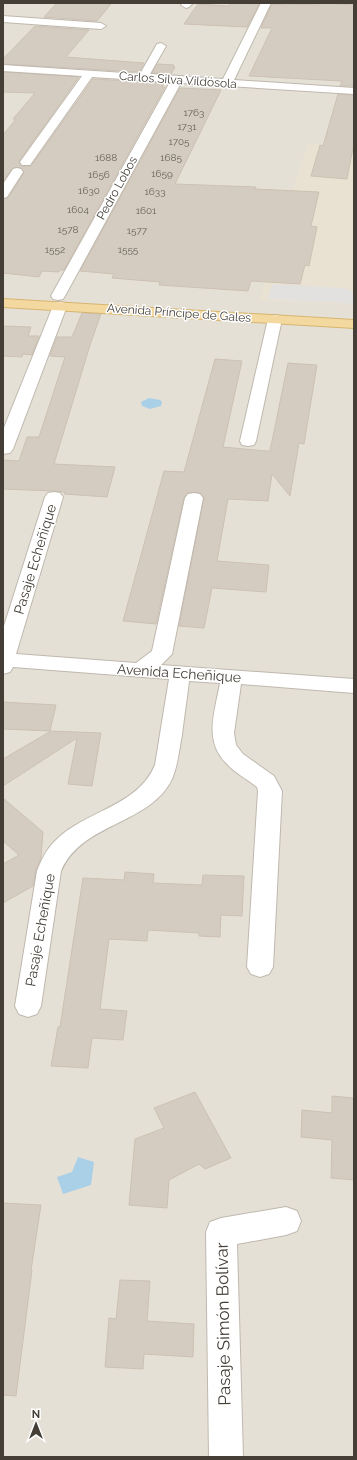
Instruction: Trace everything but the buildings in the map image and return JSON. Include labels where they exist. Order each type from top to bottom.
[{"type":"main road","name":"Avenida Príncipe de Gales","points":[[3,292],[59,301],[354,324]]},
{"type":"main road","name":"Avenida Príncipe de Gales","points":[[3,302],[59,301],[354,314]]},
{"type":"street","points":[[227,83],[251,31],[266,3]]},
{"type":"street","points":[[3,19],[102,26]]},
{"type":"street","points":[[142,77],[161,46]]},
{"type":"street","name":"Carlos Silva Vildósola","points":[[3,68],[354,91]]},
{"type":"street","points":[[26,162],[89,74]]},
{"type":"street","name":"Pedro Lobos","points":[[4,450],[59,301],[177,80]]},
{"type":"street","points":[[3,194],[17,172]]},
{"type":"street","points":[[248,441],[275,319]]},
{"type":"street","name":"Pasaje Echeñique","points":[[4,663],[54,497]]},
{"type":"street","points":[[141,670],[162,654],[194,498]]},
{"type":"street","points":[[162,654],[176,673]]},
{"type":"street","name":"Avenida Echeñique","points":[[4,663],[141,670],[354,686]]},
{"type":"street","name":"Pasaje Echeñique","points":[[28,1006],[50,871],[54,859],[61,848],[76,835],[145,796],[161,779],[166,765],[176,673]]},
{"type":"street","points":[[231,677],[223,734],[225,746],[235,759],[266,782],[270,791],[260,967]]},
{"type":"street","name":"Pasaje Simón Bolívar","points":[[226,1457],[221,1232],[286,1221]]},
{"type":"shaded area","points":[[3,3],[354,3],[354,1457],[3,1457]]},
{"type":"shaded area","points":[[307,144],[354,146],[354,305],[259,300]]},
{"type":"shaded area","points":[[272,284],[343,288],[354,292],[354,304],[268,299]]},
{"type":"water","points":[[149,398],[160,400],[162,402],[161,406],[150,409],[142,406],[141,402]]},
{"type":"water","points":[[78,1157],[94,1162],[91,1185],[63,1194],[57,1177],[72,1172]]}]
